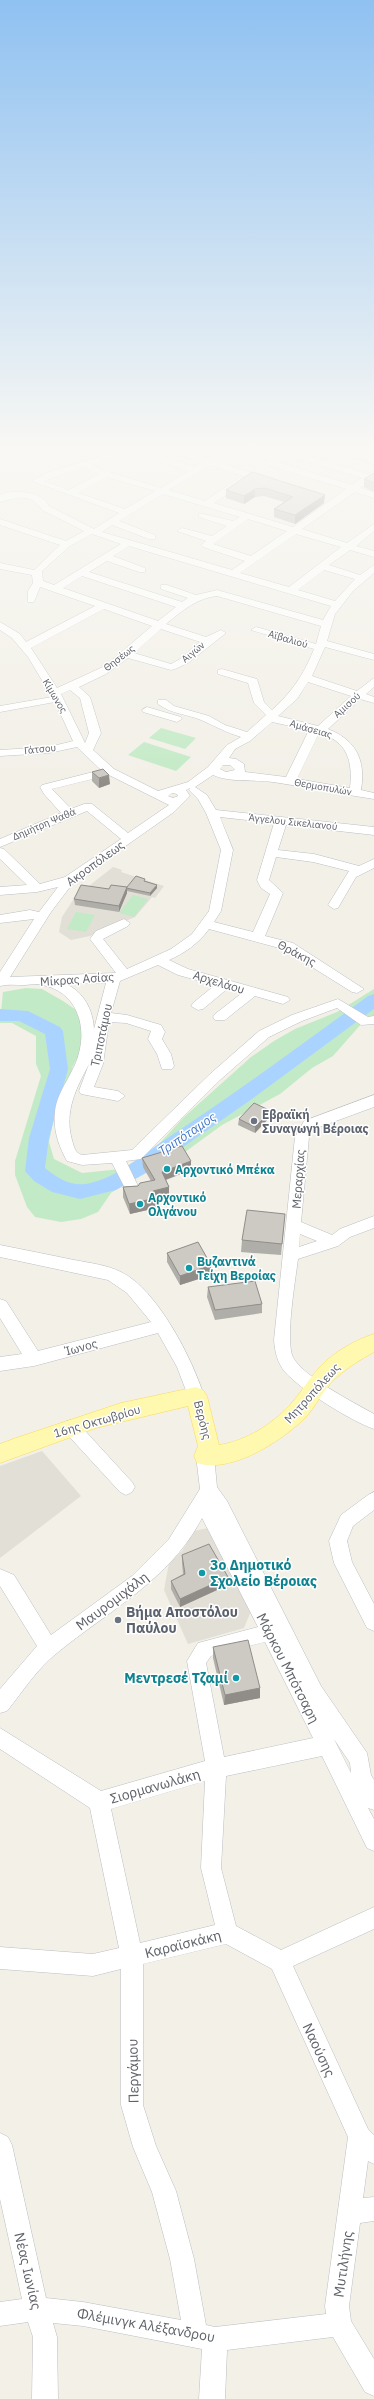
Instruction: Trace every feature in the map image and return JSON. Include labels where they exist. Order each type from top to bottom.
[{"type":"main road","name":"Μητροπόλεως","points":[[205,1456],[240,1451],[267,1437],[298,1412],[327,1373],[343,1358],[374,1342]]},
{"type":"main road","name":"16ης Οκτωβρίου","points":[[0,1454],[71,1427],[191,1396]]},
{"type":"main road","name":"Βερόης","points":[[191,1396],[199,1448],[205,1456]]},
{"type":"street","points":[[31,600],[33,591],[38,583],[36,573],[44,563]]},
{"type":"street","points":[[57,588],[97,563]]},
{"type":"street","points":[[122,563],[142,570]]},
{"type":"street","points":[[199,563],[336,604]]},
{"type":"street","points":[[234,573],[249,563]]},
{"type":"street","points":[[291,590],[325,563]]},
{"type":"street","points":[[0,566],[36,573]]},
{"type":"street","points":[[321,566],[361,578]]},
{"type":"street","points":[[166,794],[192,784],[217,765],[231,747],[247,738],[293,697],[306,678],[321,645],[330,613],[336,604],[361,578],[374,568]]},
{"type":"street","points":[[82,573],[184,606]]},
{"type":"street","points":[[38,583],[57,588],[207,641]]},
{"type":"street","points":[[164,587],[196,598]]},
{"type":"street","name":"Θησέως","points":[[57,699],[71,686],[109,668],[159,625],[184,606],[205,593],[217,593],[327,624]]},
{"type":"street","points":[[140,618],[166,600]]},
{"type":"street","points":[[25,647],[104,605]]},
{"type":"street","name":"Κίμωνος","points":[[0,625],[16,636],[25,647],[57,699],[83,747],[110,771],[166,794]]},
{"type":"street","name":"Αϊβαλιού","points":[[256,630],[374,657]]},
{"type":"street","name":"Αιγών","points":[[138,658],[164,667],[177,666],[207,641],[221,634]]},
{"type":"street","points":[[126,654],[138,658]]},
{"type":"street","points":[[109,668],[138,658]]},
{"type":"street","points":[[222,672],[253,681],[259,703],[271,716]]},
{"type":"street","points":[[306,678],[374,700]]},
{"type":"street","name":"Αμισού","points":[[290,781],[317,729],[374,680]]},
{"type":"street","points":[[71,686],[85,697],[95,733],[94,740],[83,747]]},
{"type":"street","points":[[0,709],[57,699],[85,697]]},
{"type":"street","points":[[162,702],[170,708],[205,718],[221,727],[247,738]]},
{"type":"street","points":[[147,710],[174,718],[221,727]]},
{"type":"street","name":"Αμάσειας","points":[[271,716],[317,729],[338,737],[351,750],[357,785],[355,792]]},
{"type":"street","points":[[217,765],[217,774],[234,770],[235,756],[247,738]]},
{"type":"street","name":"Γάτσου","points":[[0,753],[83,747]]},
{"type":"street","name":"Θερμοπυλών","points":[[217,765],[272,778],[374,796]]},
{"type":"street","name":"Ακροπόλεως","points":[[0,982],[46,901],[69,880],[162,815],[182,798],[234,770]]},
{"type":"street","points":[[69,814],[48,792],[46,787],[110,771]]},
{"type":"street","name":"Μίκρας Ασίας","points":[[0,982],[46,982],[119,977],[186,946],[207,924],[216,907],[227,853],[226,845],[212,813],[203,797],[195,790]]},
{"type":"street","points":[[166,794],[182,792],[182,798]]},
{"type":"street","points":[[162,815],[166,794]]},
{"type":"street","name":"Δημήτρη Ψαθά","points":[[0,843],[88,806],[128,839]]},
{"type":"street","name":"Άγγελου Σικελιανού","points":[[212,813],[374,831]]},
{"type":"street","points":[[258,936],[277,892],[264,882],[281,821]]},
{"type":"street","points":[[0,852],[46,901]]},
{"type":"street","points":[[272,854],[314,858],[359,870]]},
{"type":"street","points":[[334,905],[351,875],[374,863]]},
{"type":"street","points":[[0,919],[30,914],[69,880]]},
{"type":"street","points":[[4,890],[46,901]]},
{"type":"street","points":[[119,977],[96,939],[100,934],[124,923]]},
{"type":"street","name":"Θράκης","points":[[207,924],[258,936],[293,948],[357,989]]},
{"type":"street","name":"Αρχελάου","points":[[158,960],[183,972],[282,1000]]},
{"type":"street","name":"Τριποτάμου","points":[[118,1096],[86,1091],[96,1064],[103,1017],[119,977]]},
{"type":"street","name":"Τριποτάμου","points":[[46,982],[66,989],[76,997],[89,1031],[85,1058],[66,1094],[62,1110],[62,1123],[68,1146],[72,1157],[78,1160],[136,1155],[215,1077],[264,1034],[297,1018],[338,1003],[370,1021]]},
{"type":"street","points":[[198,1006],[225,984]]},
{"type":"street","points":[[220,1016],[252,992]]},
{"type":"street","points":[[103,1017],[127,1019],[156,1028],[158,1032],[155,1039],[164,1054],[167,1066]]},
{"type":"street","name":"Μεραρχίας","points":[[374,1100],[309,1125],[304,1130],[298,1153],[294,1225],[282,1340],[285,1358],[292,1370],[316,1388],[374,1422]]},
{"type":"street","points":[[116,1157],[133,1190]]},
{"type":"street","points":[[290,1256],[333,1242],[345,1233],[374,1222]]},
{"type":"street","points":[[294,1225],[333,1242]]},
{"type":"street","name":"Βερόης","points":[[2,1249],[108,1273],[122,1280],[143,1300],[164,1331],[191,1396]]},
{"type":"street","points":[[0,1305],[34,1359]]},
{"type":"street","name":"Ίωνος","points":[[0,1364],[34,1359],[164,1331]]},
{"type":"street","points":[[71,1427],[126,1487]]},
{"type":"street","name":"Μάρκου Μπότσαρη","points":[[205,1456],[209,1490],[206,1510],[270,1632],[374,1841]]},
{"type":"street","name":"Μάρκου Μπότσαρη","points":[[209,1490],[221,1506],[314,1692],[367,1762],[361,1777],[374,1800]]},
{"type":"street","name":"Μαυρομιχάλη","points":[[0,1704],[49,1648],[145,1577],[163,1560],[194,1519],[209,1490]]},
{"type":"street","points":[[374,1500],[346,1521],[338,1541],[343,1563],[374,1622]]},
{"type":"street","points":[[0,1577],[8,1581],[49,1648]]},
{"type":"street","points":[[227,1933],[211,1868],[216,1768],[196,1661],[205,1649],[270,1632]]},
{"type":"street","name":"Σιορμανωλάκη","points":[[2,1745],[99,1802],[216,1768],[327,1745]]},
{"type":"street","name":"Περγάμου","points":[[99,1802],[132,1957],[132,2105],[145,2147],[164,2190],[205,2337],[212,2399]]},
{"type":"street","points":[[280,1961],[374,1918]]},
{"type":"street","name":"Καραϊσκάκη","points":[[0,1958],[93,1965],[132,1957],[227,1933],[280,1961]]},
{"type":"street","name":"Ναούσης","points":[[280,1961],[369,2141]]},
{"type":"street","name":"Mυτιλήνης","points":[[369,2141],[350,2212],[337,2306],[339,2324],[374,2383]]},
{"type":"street","name":"Νέας Ιωνίας","points":[[0,2145],[36,2309],[45,2337],[45,2399]]},
{"type":"street","points":[[350,2212],[374,2209]]},
{"type":"street","name":"Φλέμινγκ Αλέξανδρου","points":[[0,2314],[36,2309],[83,2314],[205,2337],[253,2336],[339,2324]]},
{"type":"shaded area","points":[[113,867],[122,870],[121,872],[164,886],[155,898],[152,897],[135,917],[90,936],[71,940],[59,932],[62,917],[75,897]]},
{"type":"shaded area","points":[[42,1451],[81,1496],[0,1558],[0,1466]]},
{"type":"shaded area","points":[[208,1528],[251,1611],[244,1628],[188,1644],[164,1590],[169,1563],[182,1551],[194,1531]]},
{"type":"green space","points":[[161,728],[196,738],[185,749],[149,738]]},
{"type":"green space","points":[[144,742],[191,757],[176,771],[128,755]]},
{"type":"green space","points":[[133,895],[148,899],[134,917],[119,913]]},
{"type":"green space","points":[[76,912],[95,915],[86,932],[67,929]]},
{"type":"green space","points":[[26,988],[42,989],[63,1001],[76,1010],[84,1023],[86,1043],[73,1066],[68,1086],[56,1108],[49,1142],[54,1159],[82,1173],[121,1169],[127,1182],[111,1193],[98,1212],[81,1219],[61,1222],[35,1217],[27,1207],[15,1175],[15,1161],[41,1076],[36,1064],[36,1036],[12,1023],[0,1023],[3,992]]},
{"type":"green space","points":[[374,989],[374,1016],[362,1023],[333,1056],[312,1068],[280,1094],[222,1125],[185,1152],[158,1162],[130,1180],[124,1168],[143,1157],[160,1143],[183,1118],[251,1057],[295,1029],[337,1012]]},
{"type":"building","points":[[103,769],[109,775],[99,778],[92,772]]},
{"type":"building","points":[[136,876],[145,879],[144,881],[157,885],[150,893],[126,888]]},
{"type":"building","points":[[81,885],[109,889],[111,885],[127,887],[119,906],[74,899]]},
{"type":"building","points":[[254,1103],[271,1111],[255,1127],[239,1119]]},
{"type":"building","points":[[182,1146],[191,1161],[162,1172],[169,1187],[153,1191],[156,1198],[129,1204],[123,1187],[138,1186],[140,1183],[155,1180],[142,1158]]},
{"type":"building","points":[[247,1210],[285,1214],[282,1244],[242,1240]]},
{"type":"building","points":[[198,1242],[211,1265],[180,1276],[167,1253]]},
{"type":"building","points":[[255,1281],[262,1304],[215,1310],[208,1287]]},
{"type":"building","name":"3ο Δημοτικό Σχολείο Βέροιας","points":[[209,1544],[228,1577],[180,1599],[171,1581],[185,1574],[182,1555]]},
{"type":"building","name":"Μεντρεσέ Τζαμί","points":[[248,1640],[260,1688],[225,1695],[213,1647]]},
{"type":"waterway","name":"Τριπόταμος","points":[[0,1015],[22,1015],[54,1031],[59,1069],[39,1138],[35,1171],[47,1180],[66,1190],[80,1192],[109,1185],[139,1168],[220,1113],[374,1000]]},
{"type":"place","name":"Εβραϊκή Συναγωγή Βέροιας","points":[[254,1121]]},
{"type":"place","name":"Αρχοντικό Μπέκα","points":[[167,1169]]},
{"type":"place","name":"Αρχοντικό Ολγάνου","points":[[140,1204]]},
{"type":"place","name":"Βυζαντινά Τείχη Βεροίας","points":[[189,1268]]},
{"type":"place","name":"3ο Δημοτικό Σχολείο Βέροιας","points":[[202,1573]]},
{"type":"place","name":"Βήμα Αποστόλου Παύλου","points":[[118,1620]]},
{"type":"place","name":"Μεντρεσέ Τζαμί","points":[[236,1678]]}]
